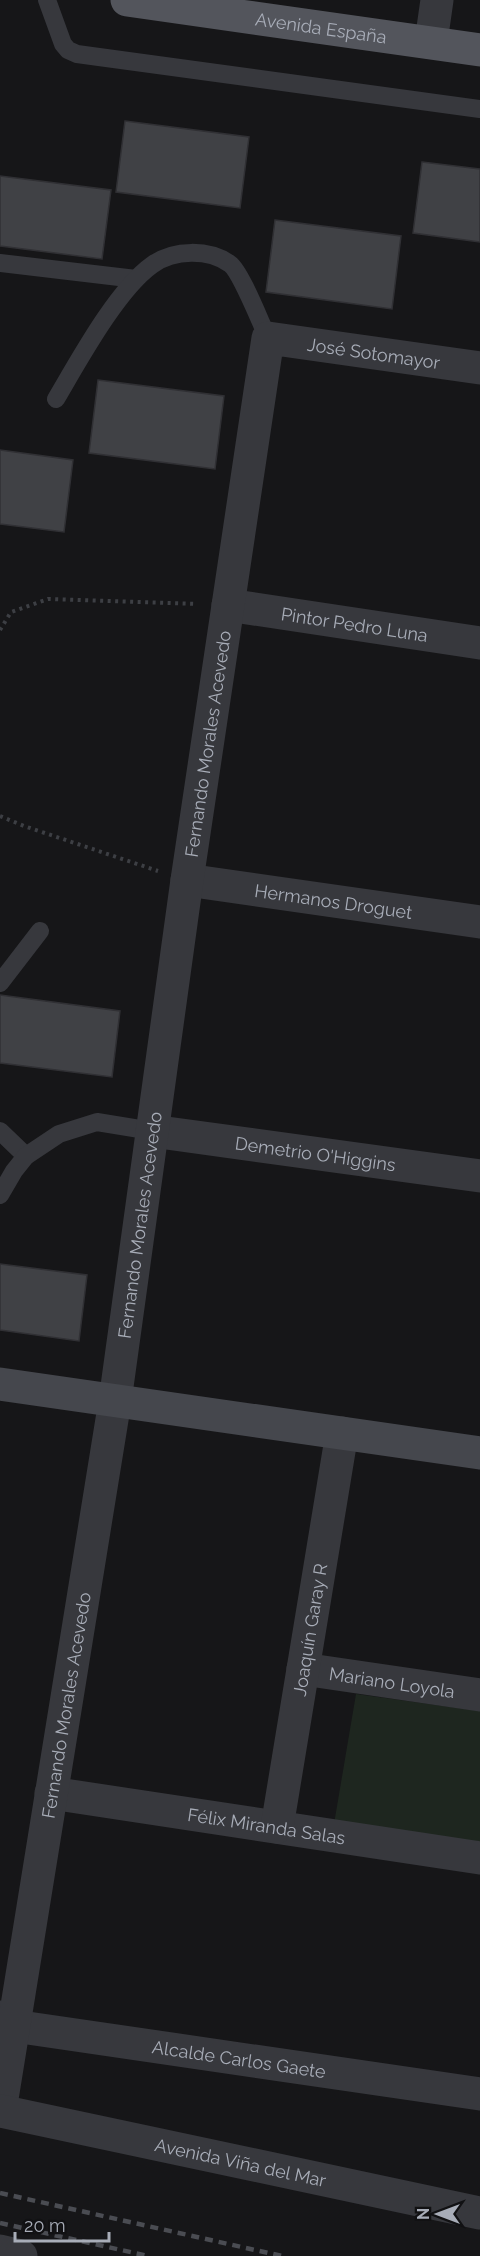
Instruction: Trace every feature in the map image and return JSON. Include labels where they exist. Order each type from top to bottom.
[{"type":"main road","name":"Avenida España","points":[[128,0],[480,50]]},
{"type":"street","points":[[430,42],[437,0]]},
{"type":"street","name":"José Sotomayor","points":[[268,338],[480,368]]},
{"type":"street","name":"Fernando Morales Acevedo","points":[[0,2111],[7,2021],[51,1793],[115,1401],[187,880],[268,338]]},
{"type":"street","name":"Pintor Pedro Luna","points":[[228,605],[480,643]]},
{"type":"street","name":"Hermanos Droguet","points":[[187,880],[480,922]]},
{"type":"street","name":"Demetrio O'Higgins","points":[[152,1131],[480,1176]]},
{"type":"street","points":[[0,1384],[480,1453]]},
{"type":"street","name":"Joaquín Garay R","points":[[277,1827],[342,1433]]},
{"type":"street","name":"Mariano Loyola","points":[[303,1669],[480,1695]]},
{"type":"street","name":"Félix Miranda Salas","points":[[51,1793],[480,1858]]},
{"type":"street","name":"Alcalde Carlos Gaete","points":[[7,2021],[480,2094]]},
{"type":"street","name":"Avenida Viña del Mar","points":[[0,2111],[480,2213]]},
{"type":"street","points":[[0,2251],[21,2256]]},
{"type":"lane","points":[[47,0],[63,44],[76,54],[480,109]]},
{"type":"lane","points":[[56,399],[81,357],[135,279],[154,263],[182,252],[208,254],[232,265],[268,338]]},
{"type":"lane","points":[[0,263],[135,279]]},
{"type":"lane","points":[[0,983],[40,931]]},
{"type":"lane","points":[[0,1194],[26,1156],[59,1134],[97,1122],[152,1131]]},
{"type":"lane","points":[[0,1131],[26,1156]]},
{"type":"path","points":[[0,630],[11,612],[48,599],[228,605]]},
{"type":"path","points":[[0,816],[43,833],[187,880]]},
{"type":"shaded area","points":[[356,1694],[480,1711],[480,1845],[334,1824]]},
{"type":"building","points":[[125,121],[249,137],[240,208],[116,192]]},
{"type":"building","points":[[422,162],[480,169],[480,242],[413,233]]},
{"type":"building","points":[[0,176],[111,190],[102,259],[0,246]]},
{"type":"building","points":[[275,220],[401,236],[392,309],[266,292]]},
{"type":"building","points":[[98,380],[224,396],[215,469],[89,453]]},
{"type":"building","points":[[0,450],[73,460],[64,532],[0,524]]},
{"type":"building","points":[[0,995],[120,1011],[112,1077],[0,1063]]},
{"type":"building","points":[[0,1264],[87,1275],[79,1341],[0,1330]]},
{"type":"railway","points":[[0,2193],[282,2256]]},
{"type":"railway","points":[[0,2223],[148,2256]]}]
